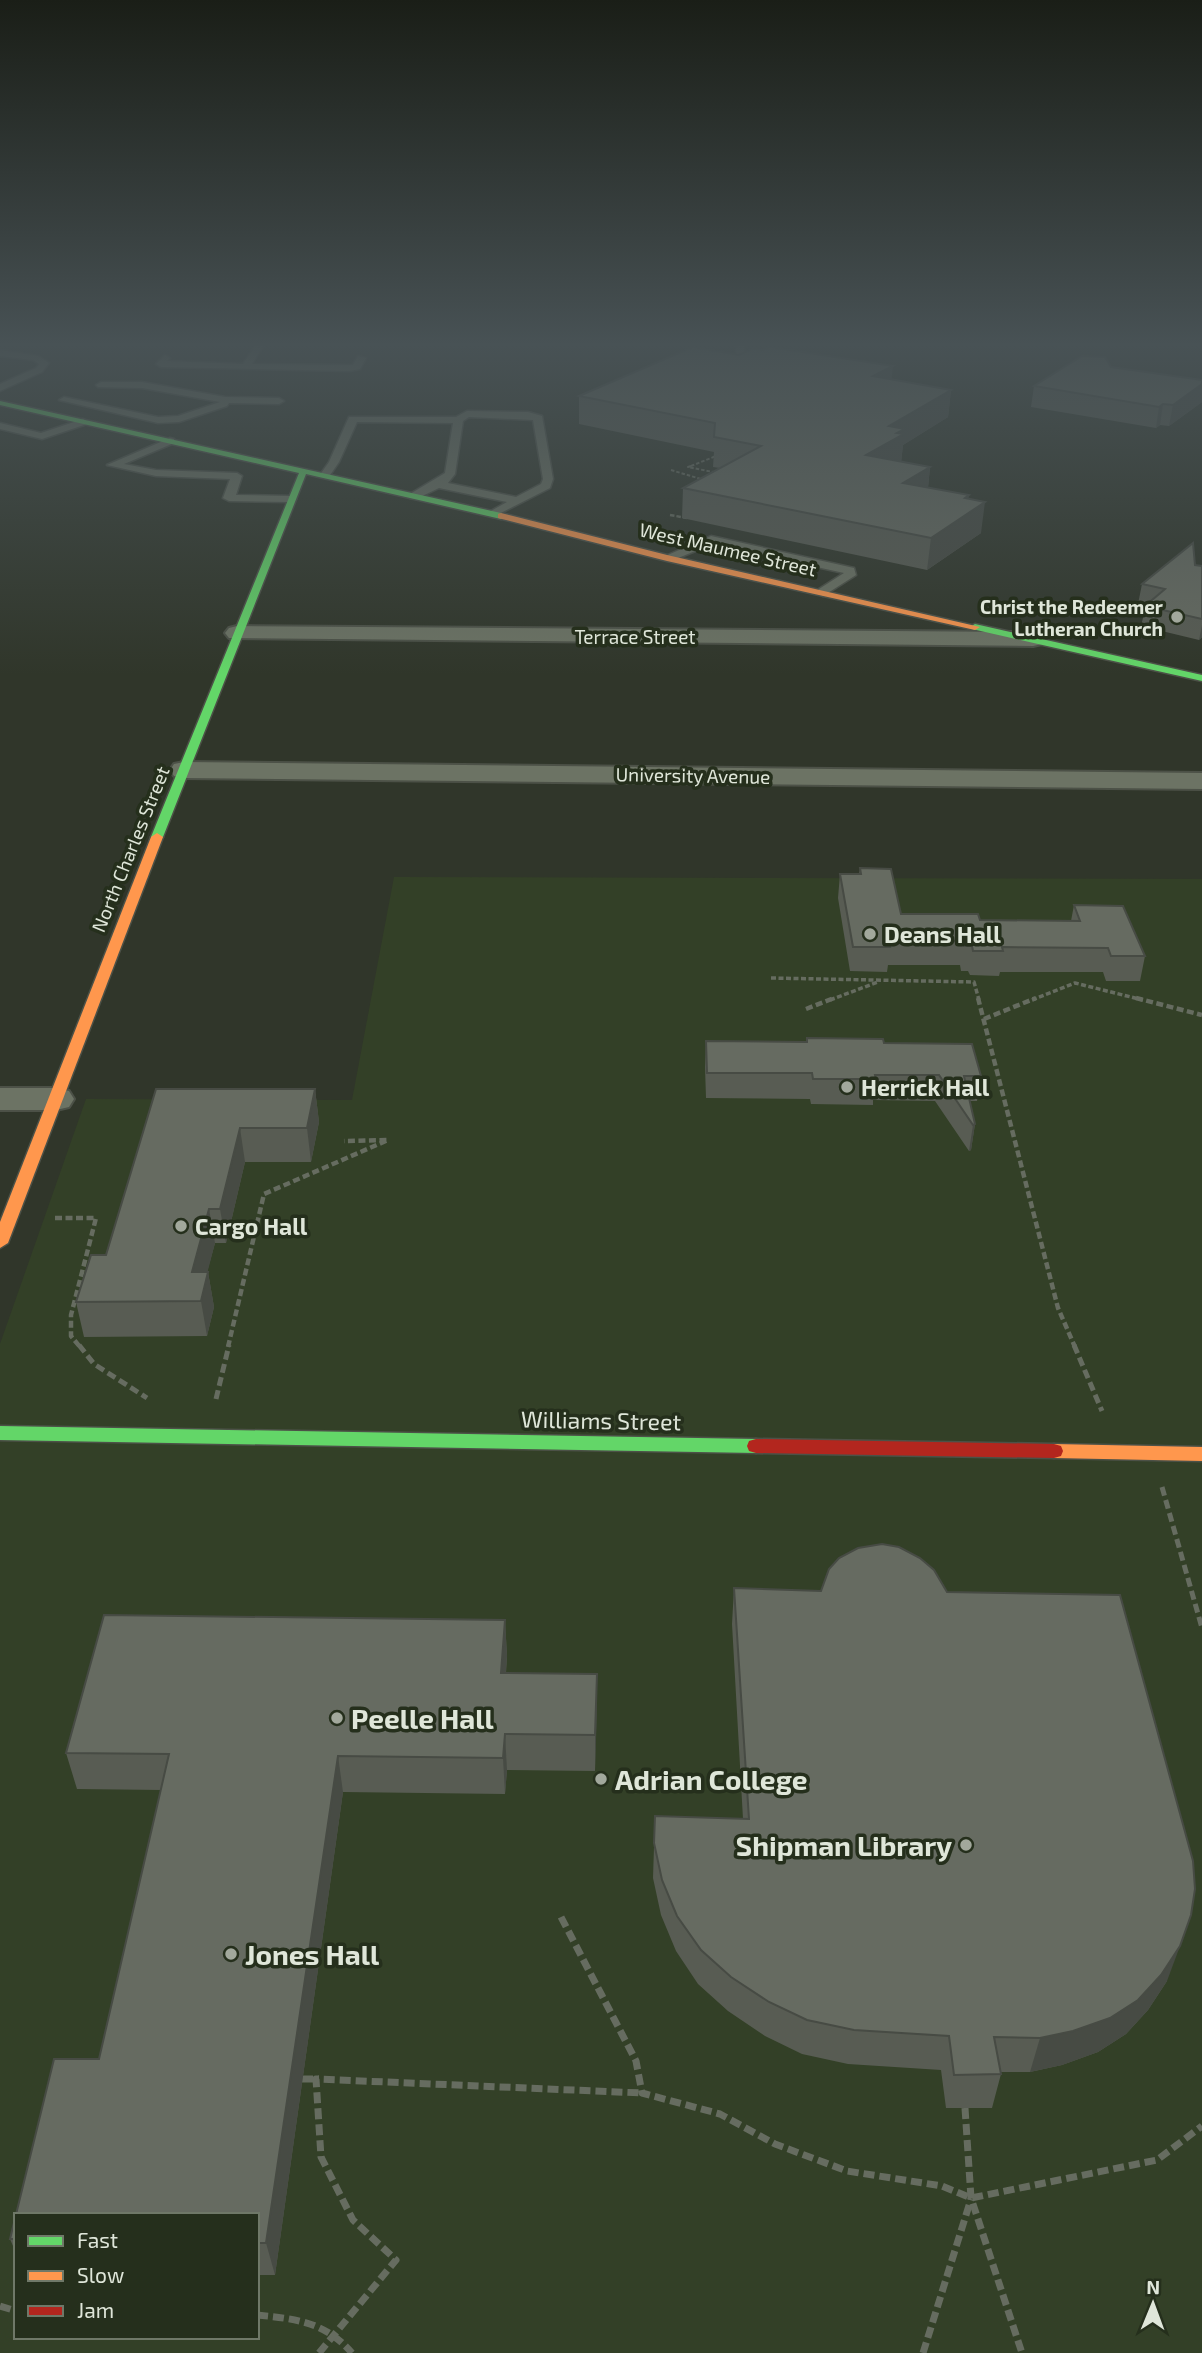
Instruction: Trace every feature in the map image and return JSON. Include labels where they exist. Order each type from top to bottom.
[{"type":"street","name":"West Maumee Street","points":[[233,456],[571,531],[667,558],[1202,678]]},
{"type":"street","name":"North Charles Street","points":[[0,1243],[237,633],[303,471]]},
{"type":"street","name":"Terrace Street","points":[[237,633],[1033,639]]},
{"type":"street","name":"University Avenue","points":[[184,770],[1202,781]]},
{"type":"street","points":[[0,1099],[55,1099]]},
{"type":"street","name":"Williams Street","points":[[0,1433],[1202,1454]]},
{"type":"lane","points":[[135,456],[112,465],[156,472],[237,476],[229,498],[290,499]]},
{"type":"lane","points":[[324,476],[337,456]]},
{"type":"lane","points":[[414,496],[450,474],[453,456]]},
{"type":"lane","points":[[493,514],[545,486],[548,479],[544,456]]},
{"type":"lane","points":[[437,484],[517,501]]},
{"type":"lane","points":[[667,558],[705,541],[718,541],[850,571],[850,575],[823,592]]},
{"type":"path","points":[[713,456],[688,467],[722,474]]},
{"type":"path","points":[[671,470],[704,480]]},
{"type":"path","points":[[670,514],[694,520]]},
{"type":"path","points":[[771,978],[974,982],[1058,1308],[1102,1411]]},
{"type":"path","points":[[806,1009],[883,980]]},
{"type":"path","points":[[984,1019],[1074,983],[1202,1015]]},
{"type":"path","points":[[216,1399],[264,1194],[388,1140],[344,1141]]},
{"type":"path","points":[[55,1218],[96,1218],[72,1315],[71,1336],[94,1364],[147,1398]]},
{"type":"path","points":[[1159,1476],[1202,1628]]},
{"type":"path","points":[[561,1917],[636,2062],[642,2093]]},
{"type":"path","points":[[302,2079],[642,2093],[719,2114],[775,2144],[847,2171],[942,2186],[971,2198],[1157,2160],[1202,2126]]},
{"type":"path","points":[[316,2079],[321,2157],[353,2220],[396,2260],[319,2353]]},
{"type":"path","points":[[965,2108],[971,2198],[1022,2353]]},
{"type":"path","points":[[923,2353],[971,2198]]},
{"type":"path","points":[[259,2315],[290,2318],[335,2334],[352,2353]]},
{"type":"shaded area","name":"Adrian College","points":[[394,877],[1202,879],[1202,2353],[0,2353],[0,1344],[86,1099],[352,1100]]},
{"type":"building","points":[[743,456],[870,456],[930,467],[903,483],[969,495],[965,498],[985,502],[931,538],[683,488]]},
{"type":"building","points":[[1193,543],[1195,565],[1202,566],[1202,619],[1145,606],[1165,589],[1142,584]]},
{"type":"building","points":[[860,868],[891,869],[901,914],[978,914],[980,920],[1080,921],[1074,905],[1123,906],[1145,956],[1111,956],[1108,948],[1002,947],[1003,951],[973,951],[972,946],[964,946],[963,941],[888,940],[890,947],[853,947],[840,874],[861,874]]},
{"type":"building","points":[[807,1038],[883,1039],[884,1043],[972,1044],[981,1076],[964,1076],[975,1124],[973,1125],[939,1075],[813,1079],[812,1073],[707,1073],[706,1041],[807,1042]]},
{"type":"building","name":"Cargo Hall","points":[[156,1089],[315,1089],[307,1128],[240,1128],[220,1209],[209,1209],[192,1272],[208,1272],[201,1301],[76,1302],[91,1255],[106,1255]]},
{"type":"building","name":"Shipman Library","points":[[882,1544],[899,1547],[920,1558],[934,1570],[947,1592],[1120,1595],[1193,1861],[1195,1889],[1191,1915],[1180,1946],[1161,1975],[1138,2000],[1110,2018],[1073,2031],[1040,2038],[994,2037],[1001,2074],[954,2075],[949,2036],[854,2030],[807,2020],[769,2002],[731,1977],[701,1950],[677,1916],[662,1880],[654,1843],[655,1816],[749,1819],[734,1588],[821,1591],[829,1569],[839,1558],[858,1548]]},
{"type":"building","points":[[104,1615],[505,1620],[501,1673],[597,1674],[595,1735],[505,1734],[503,1758],[338,1756],[266,2243],[259,2243],[259,2213],[16,2213],[54,2059],[99,2059],[169,1754],[66,1753]]},
{"type":"building","points":[[14,2223],[14,2239],[10,2239]]},
{"type":"traffic: fast","points":[[234,456],[501,516]]},
{"type":"traffic: fast","points":[[157,837],[303,472]]},
{"type":"traffic: fast","points":[[975,627],[1202,678]]},
{"type":"traffic: fast","points":[[0,1433],[756,1446]]},
{"type":"traffic: slow","points":[[501,516],[667,558],[975,627]]},
{"type":"traffic: slow","points":[[0,1243],[157,837]]},
{"type":"traffic: slow","points":[[1054,1451],[1202,1454]]},
{"type":"traffic: jam","points":[[756,1446],[1054,1451]]},
{"type":"place","name":"Christ the Redeemer Lutheran Church","points":[[1177,617]]},
{"type":"place","name":"Deans Hall","points":[[870,934]]},
{"type":"place","name":"Herrick Hall","points":[[847,1087]]},
{"type":"place","name":"Cargo Hall","points":[[181,1226]]},
{"type":"place","name":"Peelle Hall","points":[[337,1718]]},
{"type":"place","name":"Adrian College","points":[[601,1779]]},
{"type":"place","name":"Shipman Library","points":[[966,1845]]},
{"type":"place","name":"Jones Hall","points":[[231,1954]]}]
